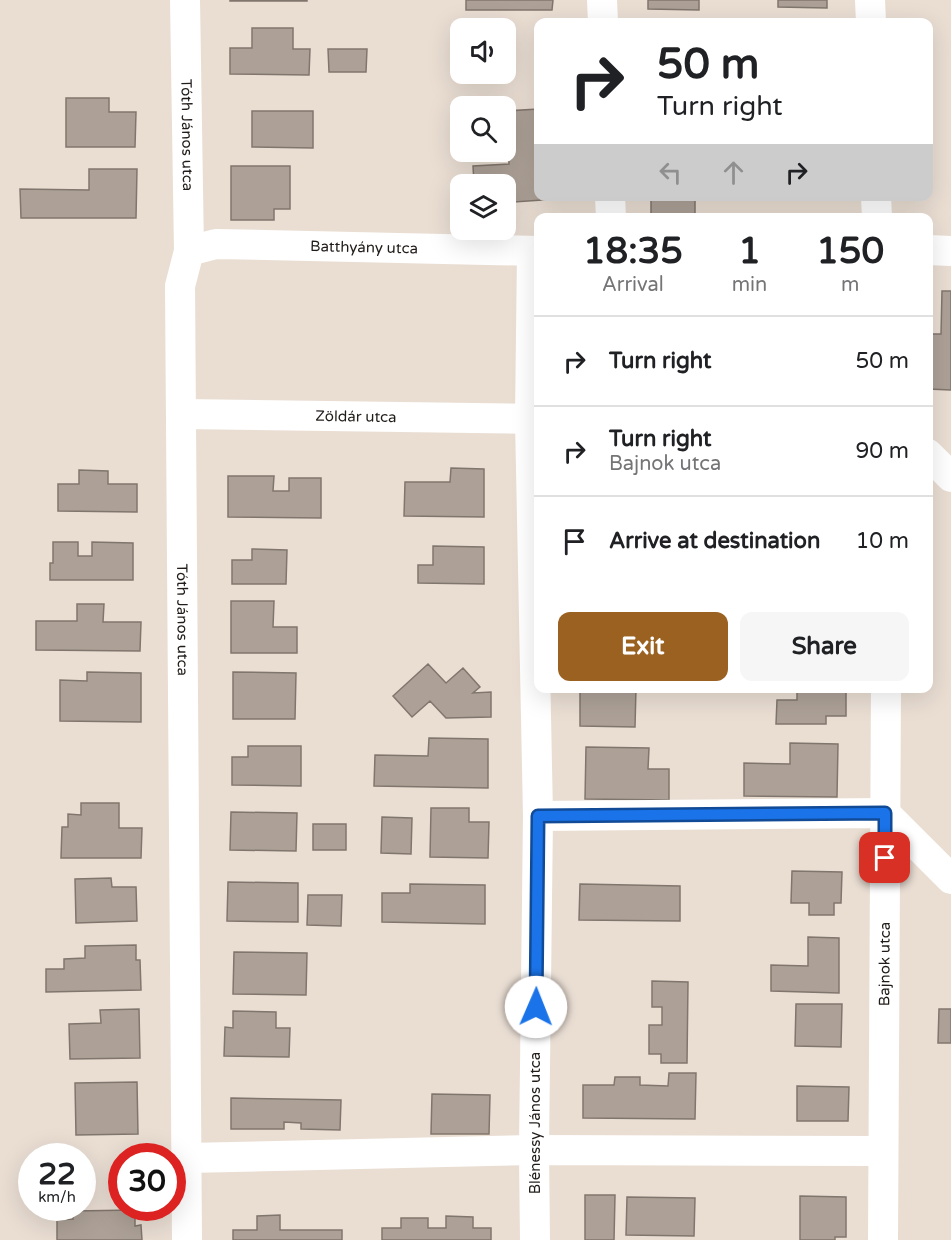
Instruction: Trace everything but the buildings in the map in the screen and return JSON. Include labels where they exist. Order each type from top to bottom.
[{"type":"street","name":"Tóth János utca","points":[[185,0],[189,251],[180,286],[187,1240]]},
{"type":"street","points":[[602,0],[603,18]]},
{"type":"street","points":[[870,0],[871,18]]},
{"type":"street","name":"Batthyány utca","points":[[189,251],[216,243],[534,251]]},
{"type":"street","points":[[933,250],[951,250]]},
{"type":"street","name":"Zöldár utca","points":[[182,414],[534,419]]},
{"type":"street","points":[[933,459],[951,477]]},
{"type":"street","name":"Blénessy János utca","points":[[535,1240],[537,693]]},
{"type":"street","name":"Bajnok utca","points":[[883,1240],[886,693]]},
{"type":"street","points":[[538,816],[885,813],[951,879]]},
{"type":"street","points":[[187,1158],[534,1150],[882,1151]]},
{"type":"route","points":[[536,1007],[538,816],[885,813],[885,858]]}]
